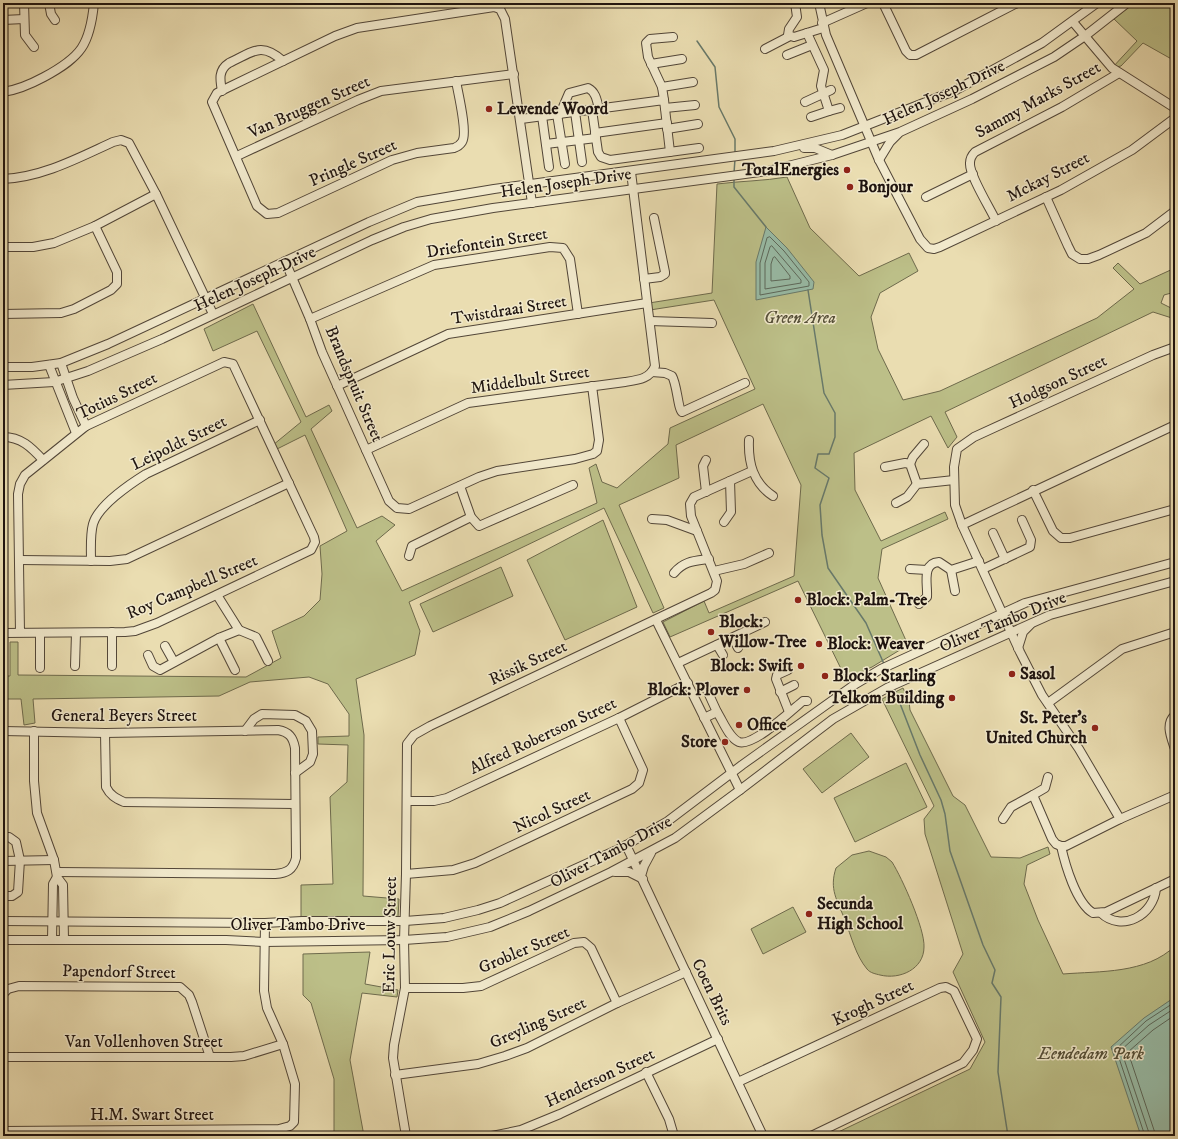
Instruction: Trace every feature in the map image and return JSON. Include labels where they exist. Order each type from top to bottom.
[{"type":"street","points":[[24,3],[26,39],[34,48]]},
{"type":"street","points":[[49,3],[51,14],[55,20]]},
{"type":"street","points":[[3,92],[31,84],[71,62],[87,40],[93,20],[94,3]]},
{"type":"street","points":[[790,36],[788,29],[796,17],[795,3]]},
{"type":"street","points":[[819,3],[823,26],[879,160]]},
{"type":"street","points":[[765,49],[790,36],[807,34],[866,3]]},
{"type":"street","points":[[884,3],[906,51],[910,55],[916,55],[1017,3]]},
{"type":"street","name":"Helen Joseph Drive","points":[[3,367],[61,363],[108,344],[395,210],[417,202],[631,172],[794,147],[842,135],[954,91],[1042,43],[1073,22],[1097,3]]},
{"type":"street","name":"Helen Joseph Drive","points":[[3,385],[54,382],[88,372],[404,227],[431,219],[532,203],[768,171],[855,148],[873,146],[972,99],[1054,57],[1085,36],[1127,3]]},
{"type":"street","points":[[236,156],[212,106],[212,99],[222,91],[335,36],[363,26],[494,7],[500,9],[504,14],[521,119],[532,203]]},
{"type":"street","points":[[3,20],[24,19]]},
{"type":"street","points":[[1073,22],[1107,64],[1175,108]]},
{"type":"street","points":[[807,34],[824,70],[821,86],[828,111]]},
{"type":"street","points":[[670,152],[662,87],[646,52],[647,41],[673,37]]},
{"type":"street","points":[[787,55],[812,44]]},
{"type":"street","points":[[222,91],[221,73],[224,66],[229,63],[261,49],[270,51],[283,61]]},
{"type":"street","points":[[651,64],[682,60]]},
{"type":"street","name":"Sammy Marks Street","points":[[996,221],[972,174],[970,163],[971,157],[975,152],[1062,107],[1119,73]]},
{"type":"street","name":"Van Bruggen Street","points":[[236,156],[381,91],[514,74]]},
{"type":"street","name":"Pringle Street","points":[[236,156],[257,206],[267,214],[278,213],[392,160],[417,153],[454,148],[459,145],[462,142],[464,132],[456,81]]},
{"type":"street","points":[[662,87],[693,82]]},
{"type":"street","points":[[565,164],[558,114],[569,93],[579,89],[588,88],[592,90],[596,97],[595,136],[598,152],[605,159],[610,160],[699,148]]},
{"type":"street","points":[[805,102],[832,90]]},
{"type":"street","points":[[521,119],[595,109],[664,104],[695,105]]},
{"type":"street","points":[[811,117],[840,108]]},
{"type":"street","points":[[575,112],[582,162]]},
{"type":"street","points":[[542,116],[549,167]]},
{"type":"street","points":[[842,135],[856,124],[861,116]]},
{"type":"street","name":"Mckay Street","points":[[879,160],[916,234],[928,248],[934,249],[1046,197],[1132,150],[1175,118]]},
{"type":"street","points":[[546,144],[667,126],[698,124]]},
{"type":"street","points":[[879,160],[890,142],[900,132]]},
{"type":"street","points":[[3,179],[24,178],[54,169],[113,142],[125,141],[130,143],[213,314]]},
{"type":"street","points":[[794,147],[814,148],[832,155]]},
{"type":"street","points":[[631,172],[650,321],[654,369],[672,376],[676,387],[679,410],[682,412],[745,383]]},
{"type":"street","points":[[926,197],[972,174]]},
{"type":"street","points":[[3,247],[46,246],[95,226],[156,194]]},
{"type":"street","points":[[1046,197],[1072,254],[1080,259],[1088,259],[1099,255],[1146,233],[1175,212]]},
{"type":"street","points":[[644,279],[660,277],[665,274],[654,218]]},
{"type":"street","points":[[3,314],[61,313],[74,309],[111,290],[117,284],[117,272],[95,226]]},
{"type":"street","name":"Driefontein Street","points":[[310,319],[434,265],[550,247],[563,248],[570,259],[578,314]]},
{"type":"street","name":"Brandspruit Street","points":[[285,261],[337,386],[389,501],[397,508],[404,510],[420,505],[460,486]]},
{"type":"street","name":"Twistdraai Street","points":[[337,386],[448,334],[647,303]]},
{"type":"street","points":[[650,321],[712,324]]},
{"type":"street","name":"Hodgson Street","points":[[954,480],[954,460],[957,449],[974,437],[1153,355],[1175,347]]},
{"type":"street","name":"Totius Street","points":[[20,633],[18,494],[20,484],[25,475],[86,426],[224,362],[231,363],[235,366],[260,420]]},
{"type":"street","points":[[61,363],[66,379],[86,426]]},
{"type":"street","points":[[49,365],[54,382],[76,433]]},
{"type":"street","name":"Middelbult Street","points":[[366,450],[468,403],[638,380],[654,369]]},
{"type":"street","points":[[573,485],[483,526],[476,524],[471,516],[460,486],[497,471],[576,459],[593,454],[596,451],[599,440],[592,386]]},
{"type":"street","points":[[20,560],[91,561],[127,559],[288,483],[260,420]]},
{"type":"street","name":"Leipoldt Street","points":[[91,561],[91,533],[97,515],[133,482],[146,474],[260,420]]},
{"type":"street","points":[[962,525],[1033,490],[1175,425]]},
{"type":"street","points":[[3,437],[17,438],[24,442],[43,460]]},
{"type":"street","points":[[749,440],[749,460],[752,471],[761,486],[773,496]]},
{"type":"street","points":[[917,484],[910,464],[913,457],[924,444]]},
{"type":"street","points":[[706,460],[703,466],[706,492]]},
{"type":"street","points":[[885,466],[905,463],[910,464]]},
{"type":"street","points":[[752,471],[694,497],[690,504],[691,516],[714,571],[744,564],[769,553]]},
{"type":"street","points":[[896,503],[907,497],[917,484],[954,480],[956,511],[1019,650],[1048,703],[1079,749],[1120,819]]},
{"type":"street","points":[[724,522],[731,512],[730,481]]},
{"type":"street","name":"Roy Campbell Street","points":[[3,633],[131,632],[146,627],[302,555],[314,546],[314,537],[288,483]]},
{"type":"street","points":[[1033,490],[1054,531],[1061,538],[1070,538],[1175,509]]},
{"type":"street","points":[[410,556],[412,546],[471,516]]},
{"type":"street","points":[[652,519],[667,520],[697,531]]},
{"type":"street","points":[[919,604],[927,597],[927,570],[931,565],[939,562],[951,570],[981,565],[1005,559],[1028,548],[1031,545],[1022,520]]},
{"type":"street","points":[[993,533],[1005,559]]},
{"type":"street","points":[[674,573],[685,563],[709,559]]},
{"type":"street","name":"Oliver Tambo Drive","points":[[3,921],[265,923],[302,921],[405,921],[444,918],[478,910],[500,903],[626,845],[668,821],[854,685],[881,669],[1026,603],[1175,562]]},
{"type":"street","points":[[910,569],[927,570]]},
{"type":"street","points":[[951,570],[955,591]]},
{"type":"street","name":"Rissik Street","points":[[414,735],[468,708],[656,620],[715,590],[717,581],[714,571]]},
{"type":"street","name":"Oliver Tambo Drive","points":[[3,940],[226,940],[264,942],[404,940],[447,937],[490,927],[529,911],[634,861],[675,838],[833,719],[898,682],[1050,615],[1175,581]]},
{"type":"street","points":[[217,595],[239,630],[256,637],[268,661]]},
{"type":"street","points":[[656,620],[740,790]]},
{"type":"street","points":[[1019,650],[1023,632],[1037,620]]},
{"type":"street","points":[[678,663],[765,622]]},
{"type":"street","points":[[148,655],[153,666],[157,670],[219,638],[239,630]]},
{"type":"street","points":[[112,632],[112,666]]},
{"type":"street","points":[[1048,703],[1122,649],[1175,632]]},
{"type":"street","points":[[40,633],[40,668]]},
{"type":"street","points":[[75,666],[76,633]]},
{"type":"street","points":[[998,637],[1011,641],[1019,650]]},
{"type":"street","points":[[219,638],[235,670]]},
{"type":"street","points":[[732,638],[738,648]]},
{"type":"street","points":[[717,645],[723,655]]},
{"type":"street","points":[[165,646],[174,662]]},
{"type":"street","points":[[788,670],[776,677],[780,692],[789,712]]},
{"type":"street","name":"Alfred Robertson Street","points":[[407,801],[434,801],[447,798],[619,718],[688,684]]},
{"type":"street","points":[[780,692],[794,685]]},
{"type":"street","points":[[706,688],[717,712],[732,736],[740,742],[745,742],[767,730],[803,701],[807,701]]},
{"type":"street","points":[[704,718],[717,712]]},
{"type":"street","points":[[57,875],[275,874],[289,870],[294,866],[296,858],[295,773],[310,762],[313,754],[312,731],[306,721],[295,715],[262,714],[254,719],[245,731]]},
{"type":"street","points":[[1175,715],[1170,720],[1169,729],[1175,749]]},
{"type":"street","name":"Nicol Street","points":[[406,874],[454,870],[475,864],[632,789],[639,783],[643,770],[619,718]]},
{"type":"street","name":"General Beyers Street","points":[[3,731],[105,733],[285,731],[294,740],[295,773]]},
{"type":"street","points":[[34,731],[34,781],[37,813],[54,860],[57,875],[63,885],[64,940]]},
{"type":"street","points":[[105,733],[106,787],[110,794],[124,802],[295,804]]},
{"type":"street","name":"Eric Louw Street","points":[[406,1136],[396,1076],[394,1045],[405,988],[404,940],[407,801],[406,749],[409,739],[414,735]]},
{"type":"street","points":[[1003,819],[1011,807],[1045,788],[1048,777]]},
{"type":"street","points":[[1033,795],[1052,839],[1061,846],[1065,865],[1084,905],[1108,920],[1117,923],[1136,918],[1143,914],[1151,905],[1155,897],[1156,888]]},
{"type":"street","points":[[1061,846],[1066,846],[1120,819],[1175,795]]},
{"type":"street","points":[[3,837],[9,838],[16,842],[20,860],[18,892],[12,896],[3,896]]},
{"type":"street","name":"Coen Brits","points":[[626,845],[763,1136]]},
{"type":"street","points":[[611,872],[629,872],[642,878],[649,854],[656,849]]},
{"type":"street","points":[[3,861],[54,860]]},
{"type":"street","points":[[52,940],[53,884],[57,875]]},
{"type":"street","points":[[1097,913],[1175,879]]},
{"type":"street","points":[[265,923],[264,991],[267,1008],[282,1044]]},
{"type":"street","name":"Grobler Street","points":[[405,988],[463,988],[481,986],[574,943],[584,942],[591,948],[617,1003]]},
{"type":"street","name":"Greyling Street","points":[[396,1076],[478,1064],[505,1056],[527,1048],[617,1003],[686,972]]},
{"type":"street","name":"Papendorf Street","points":[[4,993],[19,986],[180,987],[189,995],[192,1002],[210,1057]]},
{"type":"street","name":"Krogh Street","points":[[738,1082],[940,988],[946,987],[954,991],[974,1031],[977,1044],[968,1058],[963,1063],[935,1078],[811,1136]]},
{"type":"street","name":"Henderson Street","points":[[492,1136],[521,1130],[554,1117],[718,1039]]},
{"type":"street","name":"Van Vollenhoven Street","points":[[3,1057],[244,1056],[282,1044]]},
{"type":"street","name":"H.M. Swart Street","points":[[3,1131],[194,1133],[279,1129],[290,1126],[294,1122],[296,1084],[282,1044]]},
{"type":"street","points":[[646,1072],[669,1119],[674,1136]]},
{"type":"green space","points":[[1134,3],[1175,3],[1175,61],[1143,43],[1121,66],[1112,68],[1137,41],[1114,19]]},
{"type":"green space","name":"Green Area","points":[[787,177],[810,228],[859,276],[909,253],[918,271],[880,293],[871,317],[878,349],[903,400],[940,391],[1097,318],[1134,289],[1113,268],[1118,263],[1140,284],[1175,268],[1175,292],[1164,295],[1161,303],[1175,310],[1175,319],[1153,312],[945,412],[957,437],[948,448],[931,416],[854,453],[855,490],[881,541],[945,512],[948,519],[882,549],[878,578],[908,645],[872,667],[846,679],[798,581],[670,637],[663,622],[704,601],[709,613],[794,576],[801,485],[763,404],[676,445],[679,478],[619,505],[664,608],[653,613],[604,508],[409,602],[420,631],[415,655],[356,679],[364,735],[363,896],[399,899],[398,918],[301,918],[301,885],[333,884],[330,797],[347,782],[348,745],[318,744],[318,737],[349,736],[349,714],[328,684],[309,677],[250,682],[219,696],[33,699],[35,723],[24,725],[21,699],[3,699],[3,676],[10,676],[10,642],[18,642],[18,675],[246,677],[281,658],[272,631],[304,616],[320,600],[322,574],[320,546],[347,531],[305,435],[275,450],[273,445],[301,422],[257,331],[213,351],[204,329],[253,304],[306,417],[329,405],[332,411],[311,429],[357,528],[382,516],[395,525],[376,541],[402,591],[597,503],[589,468],[596,464],[602,482],[617,488],[668,444],[670,428],[755,389],[714,300],[650,310],[649,303],[712,293],[717,184]]},
{"type":"green space","points":[[603,520],[637,607],[565,640],[527,560]]},
{"type":"green space","points":[[501,567],[513,596],[433,632],[420,604]]},
{"type":"green space","name":"Eendedam Park","points":[[903,688],[909,701],[910,710],[953,796],[965,805],[991,857],[1020,858],[1048,847],[1050,854],[1027,865],[1024,884],[1038,920],[1063,974],[1107,971],[1137,966],[1150,962],[1175,946],[1175,1136],[830,1136],[970,1069],[985,1042],[953,972],[963,954],[925,834],[924,819],[934,806],[882,699]]},
{"type":"green space","points":[[851,733],[869,757],[822,793],[803,769]]},
{"type":"green space","points":[[906,763],[927,807],[855,842],[834,798]]},
{"type":"green space","points":[[869,851],[886,857],[892,862],[907,891],[921,928],[924,947],[923,955],[920,961],[910,971],[895,976],[873,973],[863,964],[835,894],[833,882],[836,868],[852,855]]},
{"type":"green space","points":[[793,907],[806,932],[763,954],[751,929]]},
{"type":"green space","points":[[370,952],[365,984],[398,990],[397,997],[362,993],[350,1060],[364,1136],[334,1136],[334,1079],[311,1003],[303,995],[303,954]]},
{"type":"water","points":[[766,227],[787,248],[814,282],[813,289],[756,300],[756,262]]},
{"type":"water","points":[[1175,997],[1175,1136],[1141,1136],[1111,1047],[1144,1018]]},
{"type":"waterway","points":[[697,41],[715,67],[719,107],[735,139],[735,153]]},
{"type":"waterway","points":[[734,173],[735,159]]},
{"type":"waterway","points":[[734,179],[734,187],[766,227]]},
{"type":"waterway","points":[[808,290],[824,393],[835,413],[835,437],[829,454],[818,454],[815,468],[829,478],[820,505],[822,535],[828,568],[866,623],[884,664]]},
{"type":"waterway","points":[[886,669],[892,682]]},
{"type":"waterway","points":[[894,688],[920,755],[941,800],[945,814],[950,851],[983,945],[995,970],[992,983],[1001,997],[998,1072],[1008,1136]]},
{"type":"place","name":"Lewende Woord","points":[[489,109]]},
{"type":"place","name":"TotalEnergies","points":[[847,170]]},
{"type":"place","name":"Bonjour","points":[[850,187]]},
{"type":"place","name":"Block: Palm-Tree","points":[[798,600]]},
{"type":"place","name":"Block: Willow-Tree","points":[[711,632]]},
{"type":"place","name":"Block: Weaver","points":[[819,644]]},
{"type":"place","name":"Block: Swift","points":[[801,666]]},
{"type":"place","name":"Sasol","points":[[1012,674]]},
{"type":"place","name":"Block: Starling","points":[[825,676]]},
{"type":"place","name":"Block: Plover","points":[[747,690]]},
{"type":"place","name":"Telkom Building","points":[[952,698]]},
{"type":"place","name":"Office","points":[[739,725]]},
{"type":"place","name":"St. Peter's United Church","points":[[1095,728]]},
{"type":"place","name":"Store","points":[[725,742]]},
{"type":"place","name":"Secunda High School","points":[[809,914]]}]
